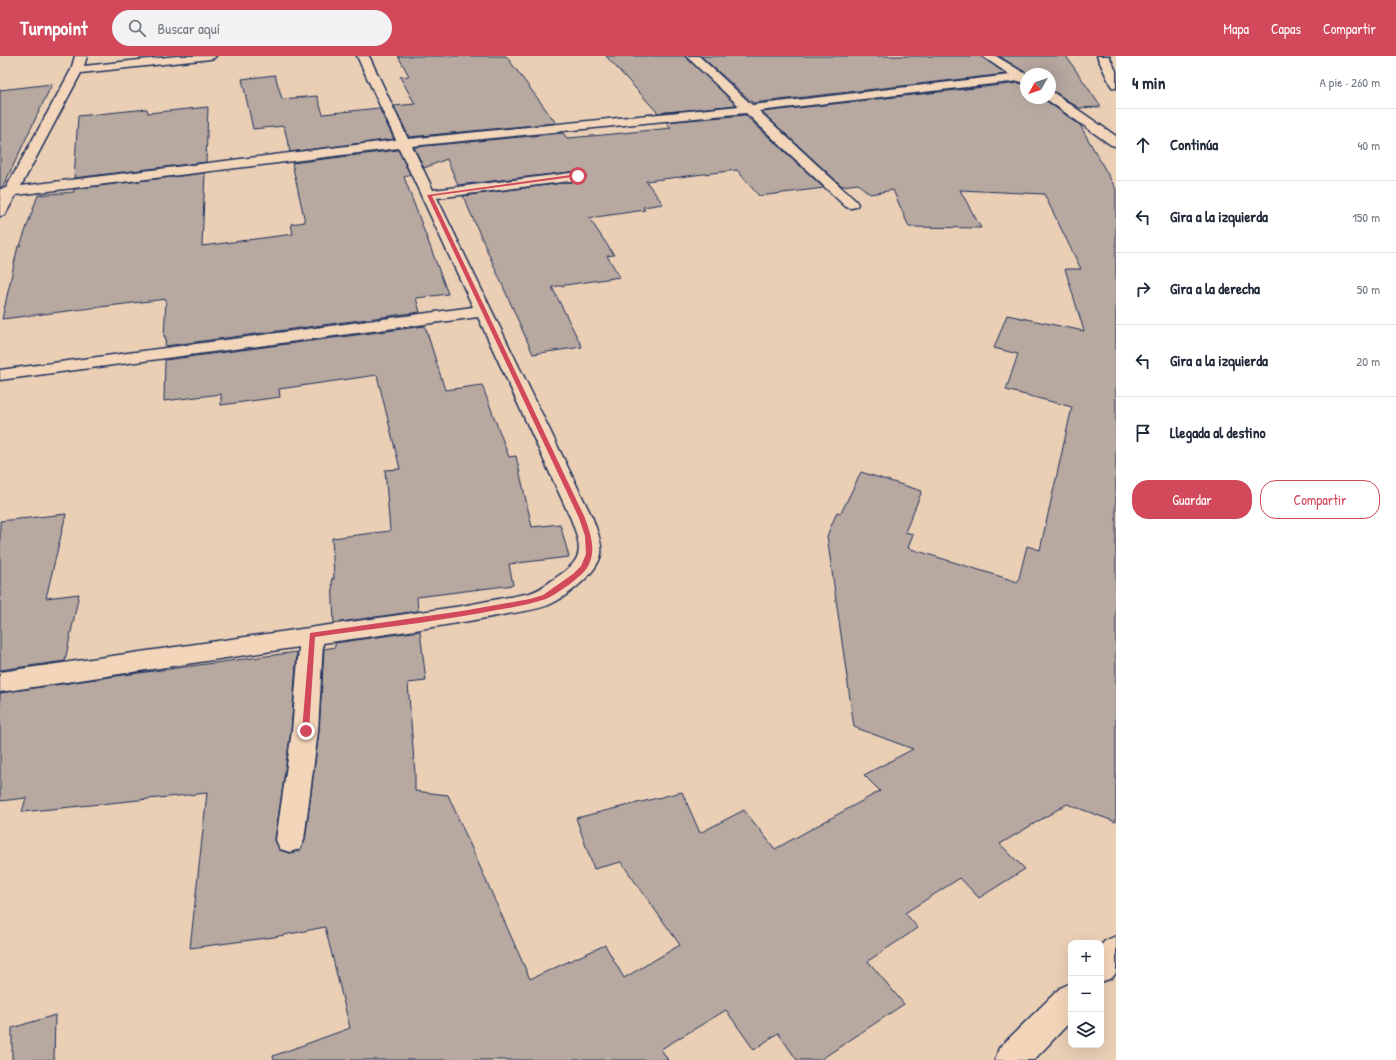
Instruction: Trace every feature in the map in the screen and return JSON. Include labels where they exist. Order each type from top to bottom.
[{"type":"street","points":[[0,212],[5,193],[76,70],[81,56]]},
{"type":"street","points":[[76,70],[210,56]]},
{"type":"street","points":[[0,682],[462,614],[530,601],[545,596],[556,590],[575,576],[584,567],[590,554],[588,536],[582,518],[363,56]]},
{"type":"street","points":[[692,56],[851,204]]},
{"type":"street","points":[[988,56],[1020,76]]},
{"type":"street","points":[[1103,56],[1116,84]]},
{"type":"street","points":[[5,193],[404,143],[748,109],[1020,79]]},
{"type":"street","points":[[1056,100],[1116,142]]},
{"type":"street","points":[[429,195],[578,176]]},
{"type":"street","points":[[0,375],[484,311]]},
{"type":"street","points":[[290,840],[306,731],[312,635]]},
{"type":"street","points":[[1104,964],[1116,951]]},
{"type":"street","points":[[1011,1060],[1068,1002]]},
{"type":"building","points":[[398,56],[506,56],[556,123],[409,137],[394,106],[415,104],[400,77],[409,76]]},
{"type":"building","points":[[606,56],[685,56],[736,105],[658,113]]},
{"type":"building","points":[[701,56],[981,56],[1006,74],[753,103]]},
{"type":"building","points":[[999,56],[1066,56],[1101,107],[1079,108],[1056,93],[1056,68],[1020,69]]},
{"type":"building","points":[[275,75],[282,99],[317,96],[323,114],[379,108],[394,139],[290,152],[284,126],[253,129],[242,79]]},
{"type":"building","points":[[1019,83],[1020,104],[1051,104],[1080,125],[1116,189],[1116,822],[1067,804],[1000,844],[1025,869],[979,898],[960,878],[905,913],[918,928],[868,961],[904,1004],[820,1060],[797,1060],[778,1033],[754,1050],[726,1010],[661,1049],[668,1060],[274,1060],[273,1056],[350,1028],[325,927],[274,937],[190,948],[207,793],[22,812],[26,798],[0,801],[0,693],[297,652],[291,731],[275,840],[280,850],[290,853],[300,850],[305,840],[319,731],[324,649],[335,647],[335,643],[420,631],[426,681],[408,683],[415,791],[448,795],[530,979],[605,945],[624,978],[680,945],[621,862],[594,869],[576,818],[682,792],[700,833],[744,810],[775,849],[880,791],[864,775],[913,749],[854,727],[827,536],[837,512],[841,513],[861,472],[922,491],[905,532],[913,534],[908,548],[1018,582],[1027,546],[1040,550],[1072,407],[1006,390],[1018,354],[994,348],[1007,315],[1084,331],[1065,269],[1081,269],[1044,194],[960,190],[981,228],[909,227],[893,190],[870,194],[858,184],[842,186],[762,112]]},
{"type":"building","points":[[52,84],[3,187],[0,187],[0,90]]},
{"type":"building","points":[[208,107],[206,162],[74,178],[78,116],[147,109],[148,113]]},
{"type":"building","points":[[745,115],[824,188],[759,196],[737,170],[646,181],[663,204],[643,207],[645,210],[589,218],[614,255],[607,256],[620,277],[552,287],[582,347],[533,354],[463,196],[584,180],[586,175],[583,172],[578,171],[458,185],[447,159],[424,168],[414,147],[563,133],[567,138],[603,135],[671,128],[666,122]]},
{"type":"building","points":[[398,150],[410,174],[404,177],[448,294],[416,298],[420,312],[165,346],[166,299],[2,319],[18,246],[20,246],[38,195],[74,192],[74,189],[205,173],[202,246],[293,234],[291,224],[305,222],[292,163]]},
{"type":"building","points":[[425,326],[445,390],[482,385],[509,457],[516,456],[532,527],[560,524],[569,557],[509,564],[513,585],[417,597],[418,611],[334,623],[332,538],[390,531],[385,470],[400,469],[377,375],[279,389],[280,397],[221,405],[221,394],[164,401],[165,360]]},
{"type":"building","points":[[66,514],[46,598],[79,594],[65,661],[0,670],[0,521]]},
{"type":"building","points":[[55,1015],[54,1060],[12,1060],[12,1028]]},
{"type":"route","points":[[306,731],[312,635],[462,614],[530,601],[545,596],[556,590],[575,576],[584,567],[590,554],[588,536],[582,518],[429,195],[578,176]]}]
